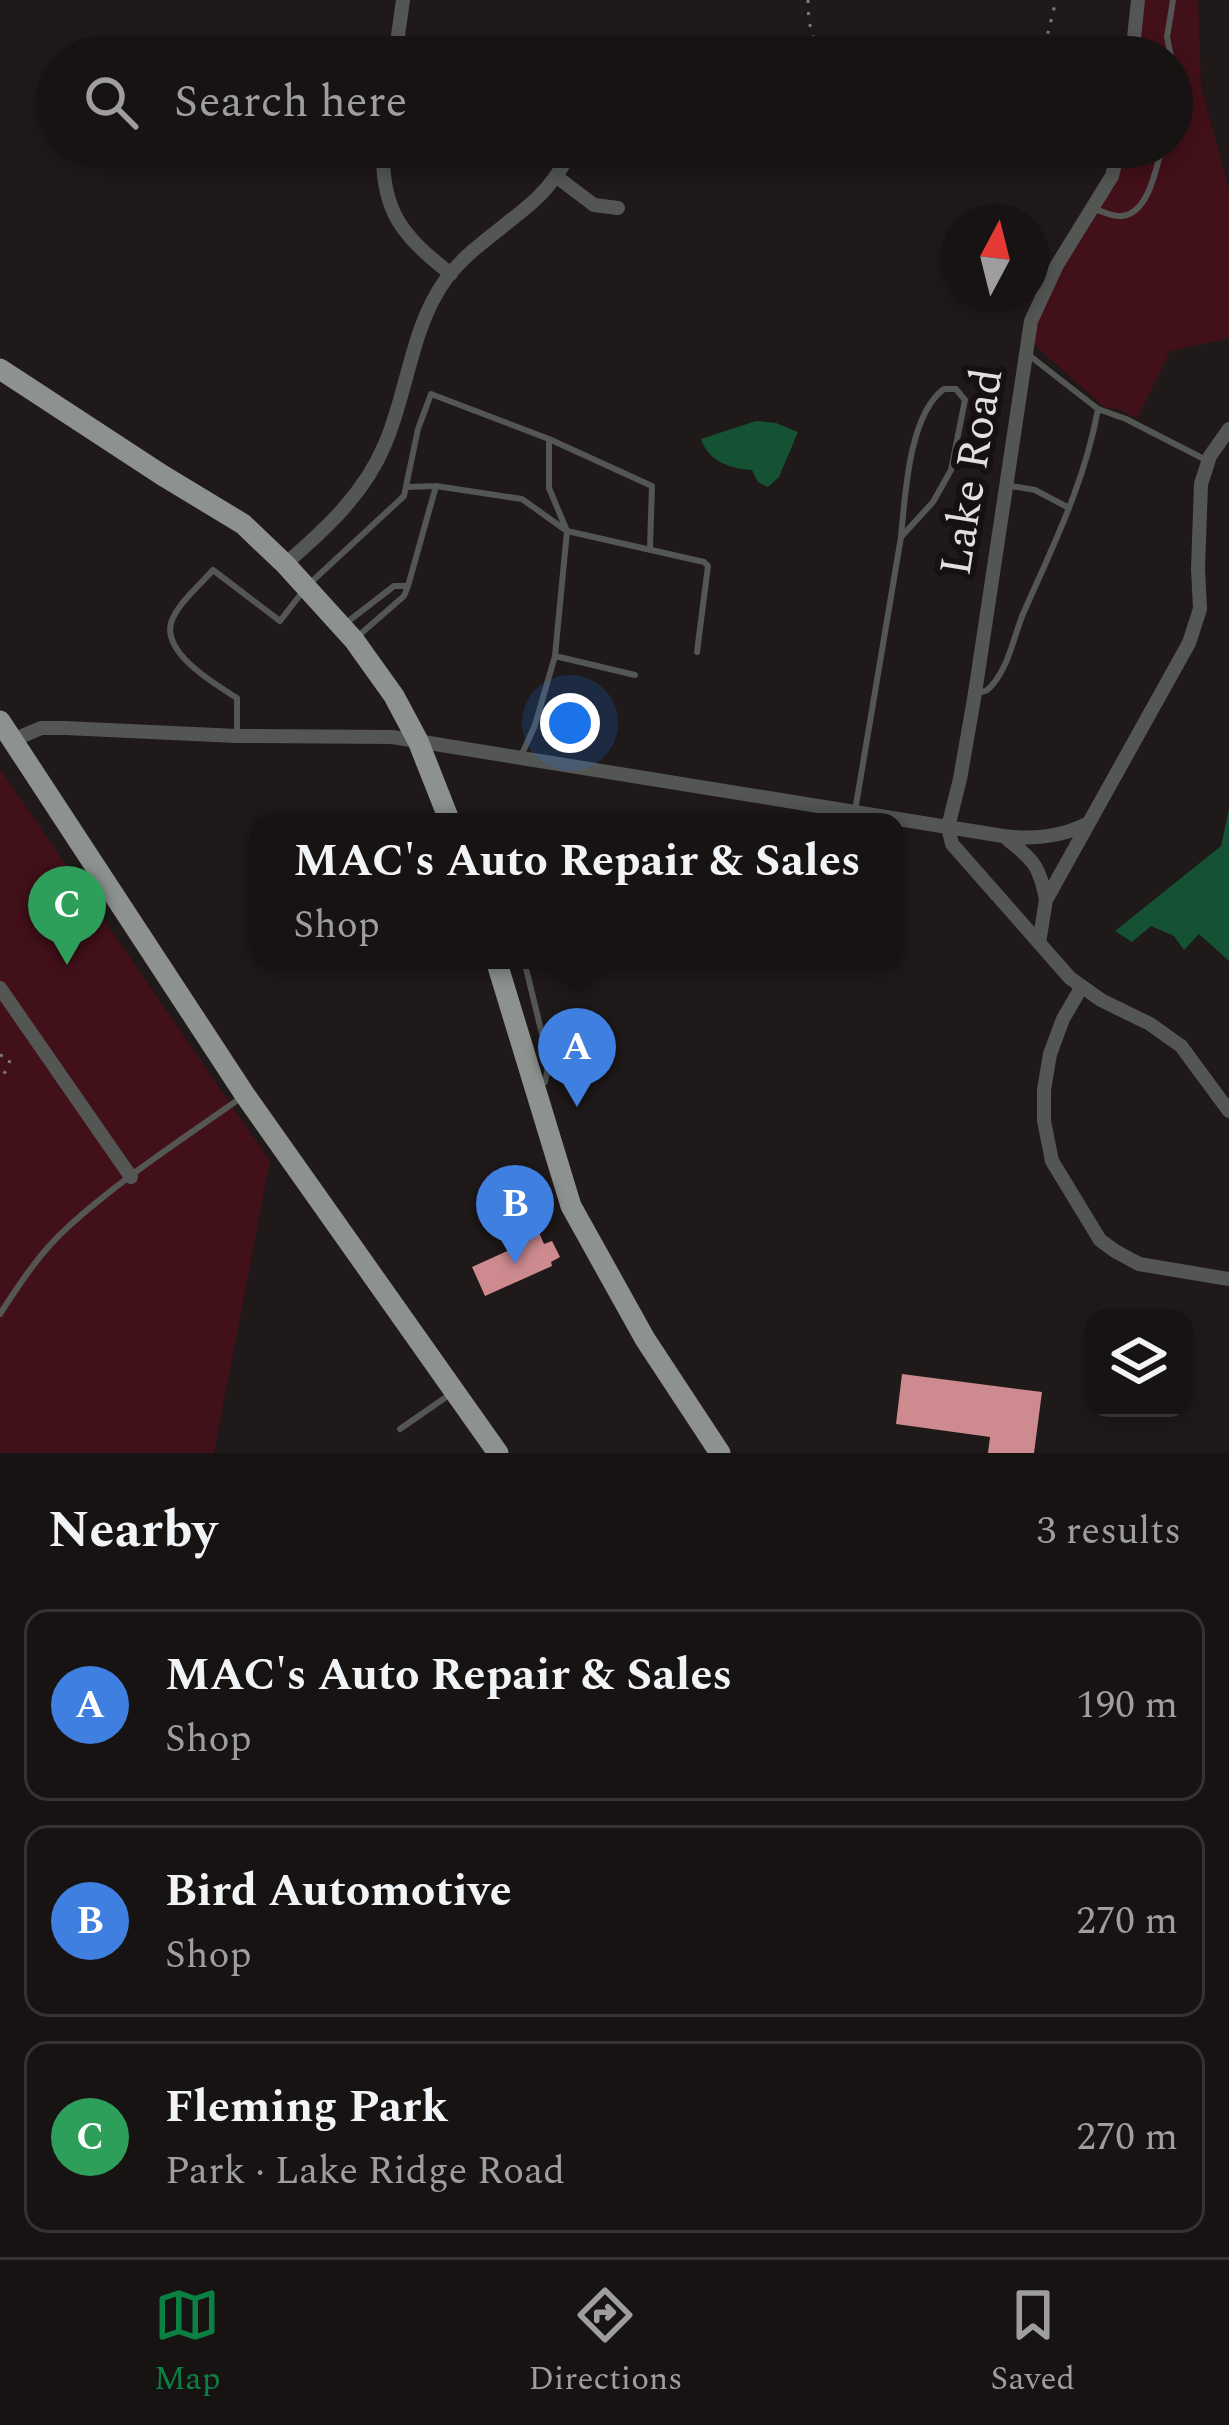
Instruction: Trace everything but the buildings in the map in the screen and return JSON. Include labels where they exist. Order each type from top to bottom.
[{"type":"main road","points":[[0,369],[243,524],[286,564],[348,633],[394,696],[446,813]]},
{"type":"main road","points":[[7,730],[245,1094],[498,1453]]},
{"type":"main road","points":[[499,969],[571,1206],[645,1339],[720,1453]]},
{"type":"street","points":[[398,36],[403,0]]},
{"type":"street","points":[[1133,36],[1134,1]]},
{"type":"street","points":[[382,168],[402,229],[417,248],[451,274]]},
{"type":"street","points":[[286,564],[322,532],[374,465],[386,442],[428,310],[451,274],[538,197],[561,168]]},
{"type":"street","name":"Lake Road","points":[[948,827],[975,693],[1031,321],[1114,168]]},
{"type":"street","points":[[556,177],[594,205],[618,208]]},
{"type":"street","points":[[1046,900],[1189,643],[1200,609],[1202,484],[1208,461],[1229,429]]},
{"type":"street","points":[[7,730],[392,737],[867,813]]},
{"type":"street","points":[[904,819],[1043,838],[1089,823]]},
{"type":"street","points":[[948,827],[952,844],[1082,988],[1181,1046],[1229,1112]]},
{"type":"street","points":[[1003,836],[1034,861],[1042,875],[1046,900],[1039,943]]},
{"type":"street","points":[[0,988],[131,1177]]},
{"type":"street","points":[[1082,988],[1050,1054],[1044,1120],[1052,1161],[1100,1240],[1115,1251],[1139,1264],[1229,1279]]},
{"type":"lane","points":[[1167,36],[1173,0]]},
{"type":"lane","points":[[1091,208],[1117,217],[1129,215],[1141,204],[1156,168]]},
{"type":"lane","points":[[1027,354],[1098,409],[1208,461]]},
{"type":"lane","points":[[855,811],[917,435],[932,398],[944,389],[956,389],[965,400],[951,470],[933,502],[901,537]]},
{"type":"lane","points":[[237,736],[237,698],[176,650],[170,625],[176,613],[213,570],[280,621],[307,586],[404,496],[418,429],[431,394],[652,486],[650,548]]},
{"type":"lane","points":[[975,693],[987,690],[999,674],[1080,483],[1098,409]]},
{"type":"lane","points":[[521,757],[555,656],[567,531],[549,488],[548,439]]},
{"type":"lane","points":[[406,487],[436,486],[522,499],[567,531],[704,562],[708,566],[697,652]]},
{"type":"lane","points":[[348,633],[404,596],[436,486]]},
{"type":"lane","points":[[1007,487],[1035,490],[1070,508]]},
{"type":"lane","points":[[348,633],[394,586],[408,586]]},
{"type":"lane","points":[[555,656],[635,675]]},
{"type":"lane","points":[[526,969],[549,1063],[545,1082],[535,1088]]},
{"type":"lane","points":[[0,1314],[66,1228],[245,1094]]},
{"type":"lane","points":[[400,1429],[455,1391]]},
{"type":"path","points":[[808,0],[813,36]]},
{"type":"path","points":[[1047,36],[1056,0]]},
{"type":"path","points":[[0,1054],[10,1060],[0,1079]]},
{"type":"shaded area","points":[[1138,0],[1198,0],[1201,86],[1229,190],[1229,338],[1170,351],[1137,419],[1119,409],[1105,408],[1029,340],[1031,321],[1036,312],[1049,312],[1049,289],[1113,168],[1193,168],[1193,36],[1132,36]]},
{"type":"shaded area","points":[[756,421],[798,432],[779,477],[768,487],[758,482],[752,470],[714,458],[701,439]]},
{"type":"shaded area","points":[[0,769],[270,1161],[214,1453],[0,1453]]},
{"type":"shaded area","points":[[1229,809],[1229,961],[1199,934],[1184,950],[1174,936],[1151,926],[1132,942],[1115,931],[1221,846]]},
{"type":"place","name":"Fleming Park","points":[[67,965]]},
{"type":"place","name":"MAC's Auto Repair & Sales","points":[[577,1107]]},
{"type":"place","name":"Bird Automotive","points":[[515,1264]]}]
